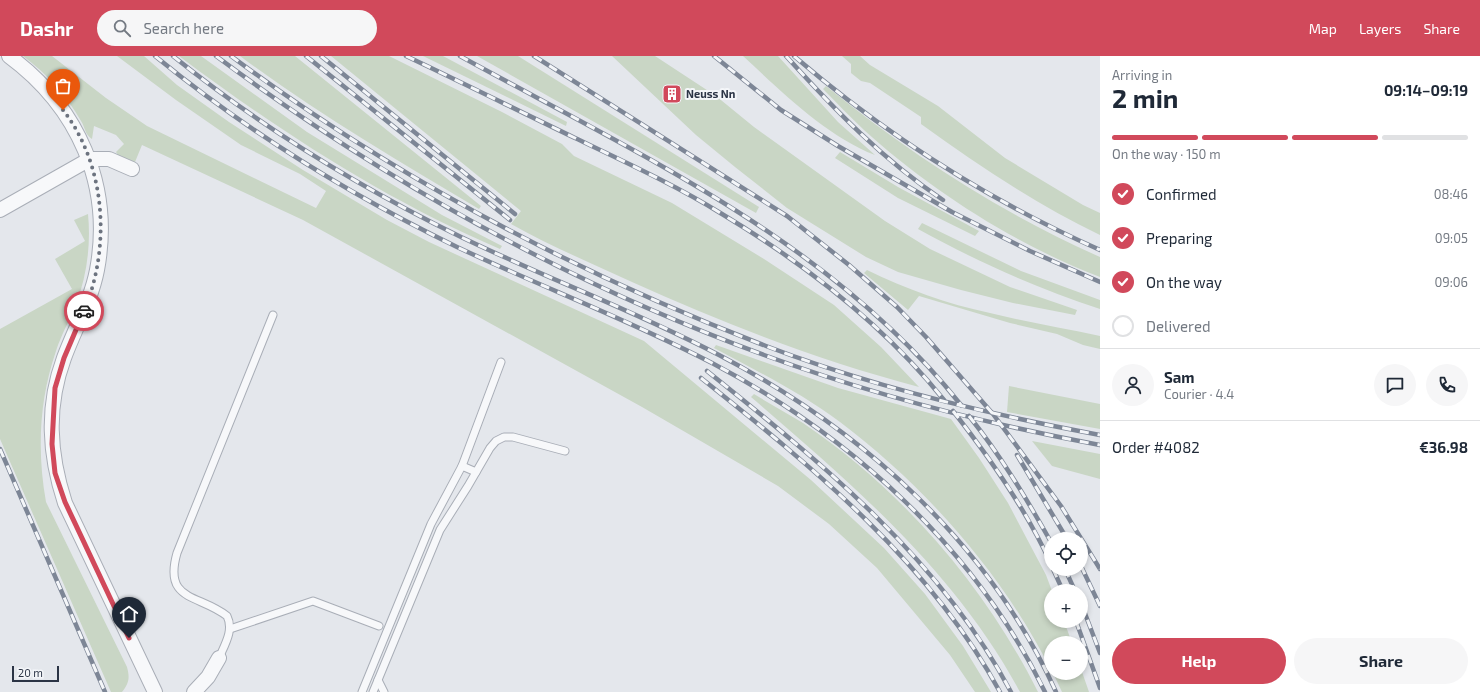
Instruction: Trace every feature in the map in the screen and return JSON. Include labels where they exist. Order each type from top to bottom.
[{"type":"street","points":[[10,56],[48,89],[71,120],[90,160],[97,188],[100,217],[100,244],[97,270],[89,300],[64,358],[55,388],[52,444],[55,473],[65,502],[155,692]]},
{"type":"street","points":[[0,210],[90,160],[109,159],[132,169]]},
{"type":"street","points":[[194,692],[208,678],[219,658]]},
{"type":"lane","points":[[219,658],[230,629],[227,616],[178,589],[174,579],[173,566],[274,315]]},
{"type":"lane","points":[[362,692],[431,524],[462,466],[501,362]]},
{"type":"lane","points":[[373,692],[440,530],[490,448],[496,441],[504,437],[513,437],[565,451]]},
{"type":"lane","points":[[462,466],[476,472]]},
{"type":"lane","points":[[230,629],[313,601],[379,626]]},
{"type":"lane","points":[[378,680],[384,692]]},
{"type":"green space","points":[[23,56],[52,56],[106,98],[147,126],[316,208],[326,191],[300,174],[241,145],[176,100],[117,56],[144,56],[177,85],[229,122],[303,170],[387,220],[429,242],[644,341],[811,480],[884,548],[925,594],[963,646],[991,692],[975,692],[950,655],[877,568],[829,524],[778,486],[642,407],[303,220],[142,145],[135,162],[118,155],[116,152],[124,144],[116,135],[94,126],[92,139],[86,133],[82,123],[63,94],[48,77]]},
{"type":"green space","points":[[179,56],[201,56],[307,132],[442,215],[502,246],[500,249],[457,230],[374,186],[294,137],[255,111]]},
{"type":"green space","points":[[240,56],[295,56],[481,206],[479,209],[358,136],[298,97]]},
{"type":"green space","points":[[331,56],[389,56],[502,112],[562,144],[574,156],[672,203],[764,259],[834,305],[881,347],[919,387],[845,366],[738,327],[632,282],[556,247],[511,224],[521,211]]},
{"type":"green space","points":[[423,56],[443,56],[567,122],[566,126]]},
{"type":"green space","points":[[477,56],[518,56],[759,207],[756,213]]},
{"type":"green space","points":[[612,56],[655,56],[716,96],[754,127],[885,221],[930,249],[1010,287],[1077,310],[1075,315],[1013,303],[961,290],[898,272],[866,257],[787,208],[735,167],[696,135]]},
{"type":"green space","points":[[743,56],[778,56],[838,122],[875,155],[857,147],[822,125],[805,112]]},
{"type":"green space","points":[[842,56],[860,56],[870,65],[938,106],[1005,158],[1083,205],[1100,213],[1100,235],[1031,198],[964,154],[921,124],[921,117],[870,83],[861,81],[851,73],[851,64]]},
{"type":"green space","points":[[826,86],[890,135],[957,180],[1027,221],[1100,257],[1100,277],[1068,264],[1006,232],[975,214],[917,174],[864,130],[823,89]]},
{"type":"green space","points":[[840,152],[898,187],[979,231],[975,236],[898,198],[835,158]]},
{"type":"green space","points":[[88,214],[89,237],[83,282],[76,304],[58,345],[46,388],[41,426],[41,464],[46,502],[127,667],[128,680],[122,692],[111,692],[0,439],[0,329],[72,289],[55,259],[85,241],[74,220]]},
{"type":"green space","points":[[922,223],[1021,271],[1100,300],[1100,309],[1030,283],[984,263],[918,229]]},
{"type":"green space","points":[[867,270],[912,290],[958,305],[1100,336],[1100,349],[1083,345],[1057,334],[1010,323],[919,296],[908,310],[864,273]]},
{"type":"green space","points":[[716,345],[838,388],[951,419],[979,458],[1008,503],[1044,571],[1044,576],[1046,576],[1049,584],[1044,584],[1044,628],[1067,628],[1069,636],[1044,636],[1044,657],[1009,599],[985,566],[932,503],[872,447],[825,411],[810,401],[714,348]]},
{"type":"green space","points":[[1009,386],[1100,404],[1100,429],[1007,412]]},
{"type":"green space","points":[[754,394],[803,423],[839,449],[874,478],[907,510],[938,543],[993,615],[1017,653],[1038,692],[1020,692],[994,648],[965,607],[933,569],[864,497],[751,397]]},
{"type":"green space","points":[[1032,441],[1100,454],[1100,479],[1052,466]]},
{"type":"green space","points":[[1056,680],[1085,680],[1089,692],[1062,692]]},
{"type":"railway","points":[[155,56],[190,84],[263,136],[300,160],[378,206],[489,262],[681,347],[764,392],[813,425],[860,462],[905,501],[946,544],[983,590],[1016,640],[1045,692]]},
{"type":"railway","points":[[173,56],[206,82],[276,131],[385,198],[461,237],[623,309],[719,355],[772,385],[823,418],[871,455],[916,496],[958,540],[995,587],[1028,638],[1056,692]]},
{"type":"railway","points":[[216,56],[279,101],[345,145],[411,186],[479,225],[619,295],[691,327],[764,355],[888,396],[1015,428],[1100,445]]},
{"type":"railway","points":[[231,56],[293,100],[422,182],[488,219],[556,254],[695,318],[806,361],[889,387],[1015,418],[1100,435]]},
{"type":"railway","points":[[306,56],[510,220]]},
{"type":"railway","points":[[321,56],[515,214]]},
{"type":"railway","points":[[406,56],[650,174],[704,203],[753,233],[813,275],[869,321],[920,372],[944,400]]},
{"type":"railway","points":[[460,56],[663,167],[729,206],[793,249],[853,295],[910,347],[961,405]]},
{"type":"railway","points":[[534,56],[787,216],[849,265],[897,307],[926,337],[993,414],[1061,506],[1100,569]]},
{"type":"railway","points":[[714,56],[781,110],[838,146],[952,212],[1030,251],[1100,282]]},
{"type":"railway","points":[[786,56],[860,133],[921,185],[943,200]]},
{"type":"railway","points":[[794,56],[865,113],[940,164],[1019,210],[1100,250]]},
{"type":"railway","points":[[707,371],[793,441],[876,516],[950,599],[983,644],[1011,692]]},
{"type":"railway","points":[[701,378],[786,447],[867,520],[940,601],[972,645],[1000,692]]},
{"type":"railway","points":[[953,411],[1006,484],[1019,504],[1044,550]]},
{"type":"railway","points":[[969,416],[992,446],[1045,532]]},
{"type":"railway","points":[[0,449],[105,692]]},
{"type":"railway","points":[[1017,455],[1063,532]]},
{"type":"railway","points":[[1056,576],[1060,584]]},
{"type":"railway","points":[[1068,576],[1072,584]]},
{"type":"railway","points":[[1086,576],[1100,606]]},
{"type":"railway","points":[[1088,621],[1100,653]]},
{"type":"railway","points":[[1079,628],[1100,688]]},
{"type":"way so far","points":[[63,110],[71,120],[90,160],[97,188],[100,217],[100,244],[97,270],[89,300],[84,311]]},
{"type":"place","name":"Neuss Nn","points":[[672,94]]},
{"type":"route","points":[[84,311],[64,358],[55,388],[52,418],[52,444],[55,473],[65,502],[129,638]]}]
